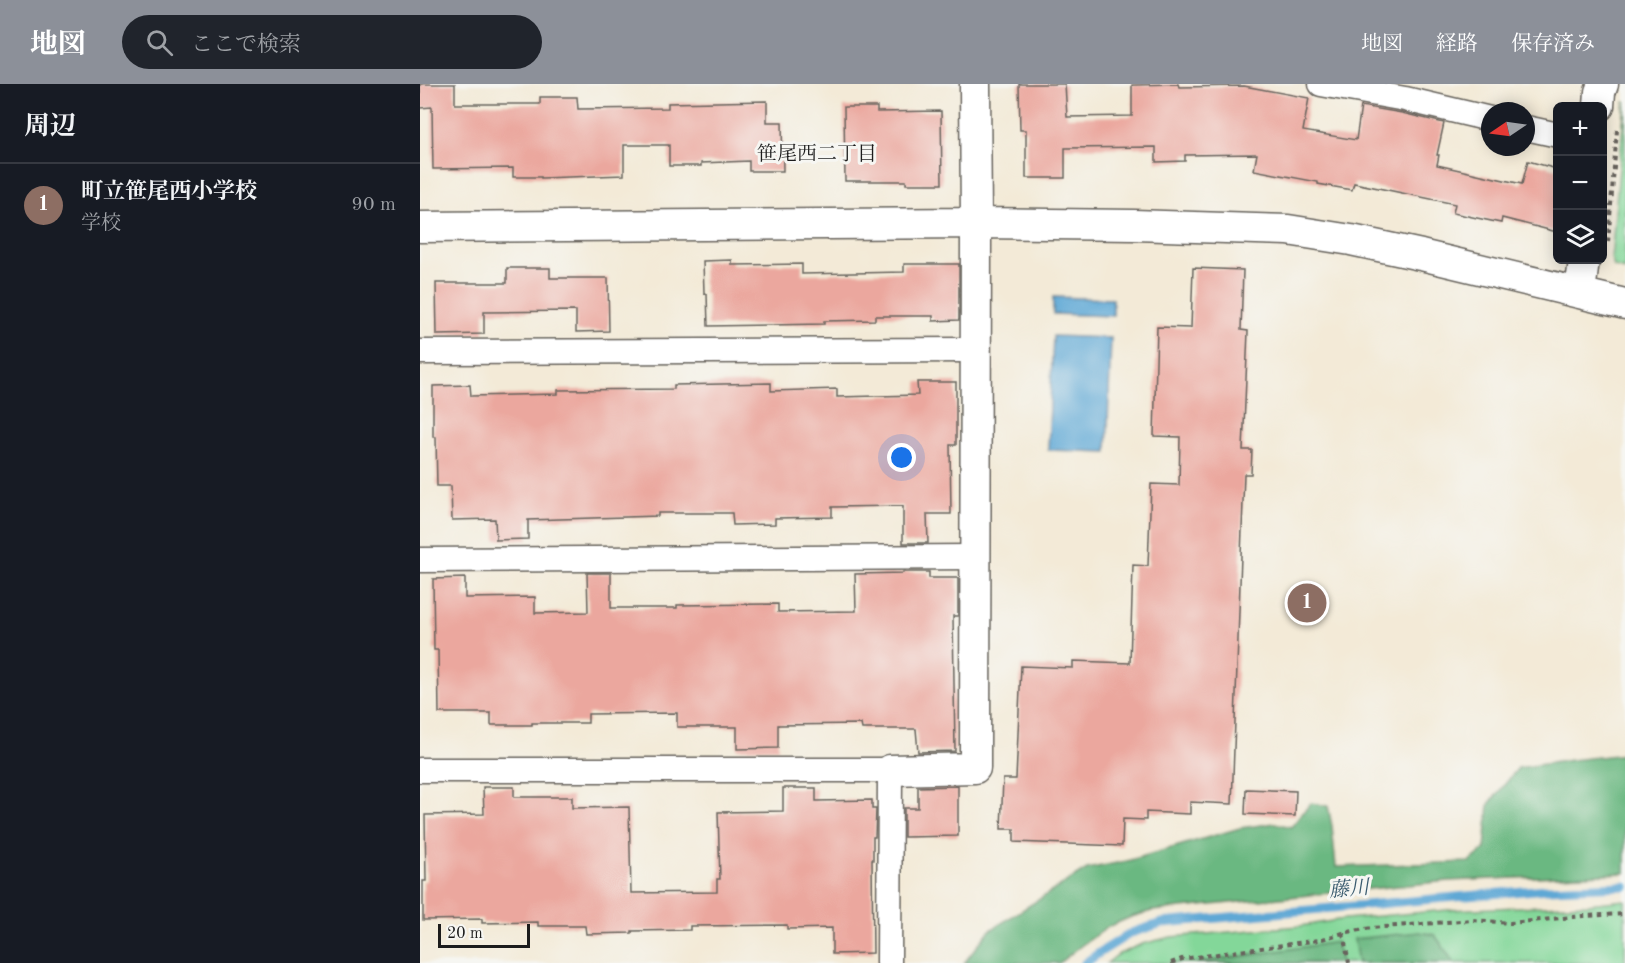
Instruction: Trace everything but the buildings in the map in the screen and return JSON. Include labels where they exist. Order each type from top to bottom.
[{"type":"street","points":[[420,770],[975,768],[975,84]]},
{"type":"street","points":[[1321,84],[1405,99],[1481,117]]},
{"type":"street","points":[[1599,102],[1603,84]]},
{"type":"street","points":[[1535,130],[1553,134]]},
{"type":"street","points":[[420,227],[976,223],[1288,230],[1409,252],[1625,304]]},
{"type":"street","points":[[1580,293],[1591,264]]},
{"type":"street","points":[[420,352],[976,350]]},
{"type":"street","points":[[420,560],[976,557]]},
{"type":"street","points":[[889,963],[890,770]]},
{"type":"path","points":[[1603,210],[1617,130]]},
{"type":"path","points":[[1171,963],[1182,958],[1319,940],[1371,928],[1473,920],[1510,923],[1625,914]]},
{"type":"path","points":[[1342,933],[1349,963]]},
{"type":"green space","points":[[1625,101],[1625,270],[1614,267],[1611,258]]},
{"type":"green space","points":[[1625,754],[1625,873],[1448,881],[1152,911],[1110,926],[1059,963],[964,963],[989,931],[1087,869],[1127,861],[1240,828],[1275,823],[1291,827],[1311,803],[1328,806],[1336,867],[1469,862],[1485,849],[1489,804],[1518,768]]},
{"type":"green space","points":[[1625,900],[1625,963],[1107,963],[1119,954],[1142,944],[1171,937],[1448,910],[1588,904]]},
{"type":"green space","points":[[1420,932],[1435,935],[1454,963],[1358,963],[1354,939]]},
{"type":"green space","points":[[1337,942],[1341,963],[1196,963],[1318,945]]},
{"type":"water","points":[[1053,297],[1113,299],[1113,316],[1053,314]]},
{"type":"water","points":[[1053,336],[1111,338],[1107,452],[1048,450]]},
{"type":"waterway","name":"藤川","points":[[1085,963],[1131,933],[1162,923],[1546,889],[1625,886]]},
{"type":"place","name":"町立笹尾西小学校","points":[[1307,603]]},
{"type":"district","name":"笹尾西二丁目","points":[[817,155]]}]
